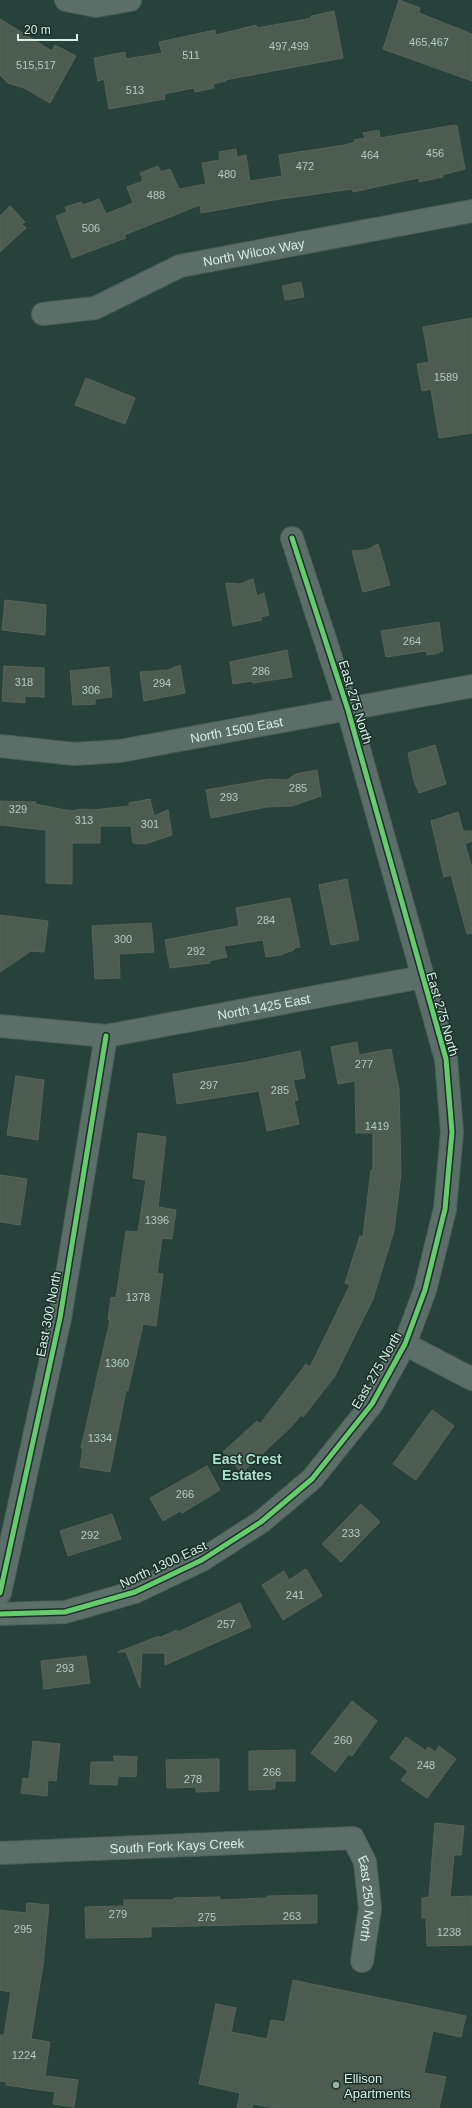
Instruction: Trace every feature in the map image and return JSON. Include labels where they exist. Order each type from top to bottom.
[{"type":"street","points":[[66,0],[96,6],[130,0]]},
{"type":"street","name":"North Wilcox Way","points":[[43,314],[95,308],[180,266],[472,212]]},
{"type":"street","name":"East 275 North","points":[[292,538],[348,710],[422,978],[446,1059],[452,1132],[445,1209],[425,1290],[405,1344],[372,1404],[312,1479]]},
{"type":"street","name":"North 1500 East","points":[[0,746],[74,754],[120,751],[472,686]]},
{"type":"street","name":"North 1425 East","points":[[0,1026],[106,1036],[422,978]]},
{"type":"street","name":"East 300 North","points":[[0,1593],[60,1318],[106,1036]]},
{"type":"street","points":[[405,1344],[472,1379]]},
{"type":"street","name":"North 1300 East","points":[[0,1614],[65,1612],[135,1592],[202,1560],[262,1522],[312,1479]]},
{"type":"street","name":"South Fork Kays Creek","points":[[0,1853],[353,1838]]},
{"type":"street","name":"East 250 North","points":[[353,1838],[365,1862],[370,1908],[362,1961]]},
{"type":"building","points":[[399,0],[420,8],[419,13],[472,34],[472,81],[383,49]]},
{"type":"building","points":[[334,11],[343,58],[225,80],[226,81],[213,84],[214,88],[195,92],[194,88],[164,94],[165,99],[109,109],[104,79],[98,81],[94,58],[125,52],[126,59],[162,53],[159,42],[215,30],[216,35],[256,25],[257,28],[312,18],[311,16]]},
{"type":"building","points":[[0,19],[52,51],[55,45],[76,56],[50,103],[24,88],[8,83],[0,75]]},
{"type":"building","points":[[454,125],[457,126],[465,169],[442,175],[443,177],[419,182],[419,178],[353,192],[352,189],[274,200],[201,213],[200,205],[124,235],[126,238],[72,258],[56,216],[67,212],[65,207],[81,202],[83,205],[99,199],[106,214],[133,203],[127,187],[143,181],[140,173],[158,166],[161,172],[170,169],[179,189],[206,184],[202,163],[220,160],[219,152],[236,149],[237,157],[246,155],[250,181],[282,176],[279,155],[345,145],[355,142],[354,140],[365,138],[363,133],[379,130],[380,138]]},
{"type":"building","points":[[10,206],[25,222],[22,224],[26,228],[0,252],[0,216]]},
{"type":"building","points":[[301,282],[304,297],[285,300],[282,286]]},
{"type":"building","points":[[472,318],[472,433],[439,438],[431,389],[422,391],[417,364],[429,362],[423,327]]},
{"type":"building","points":[[86,378],[135,398],[125,424],[75,405]]},
{"type":"building","points":[[378,544],[390,585],[363,592],[352,551],[366,550]]},
{"type":"building","points":[[253,579],[257,596],[264,593],[269,615],[261,617],[262,620],[233,626],[226,583],[239,584]]},
{"type":"building","points":[[5,600],[46,605],[45,635],[2,630]]},
{"type":"building","points":[[439,622],[443,651],[427,655],[426,651],[386,657],[381,631]]},
{"type":"building","points":[[287,650],[292,677],[253,683],[252,681],[233,684],[230,662]]},
{"type":"building","points":[[180,665],[185,693],[144,701],[140,672],[168,670]]},
{"type":"building","points":[[4,666],[44,668],[44,697],[25,696],[25,703],[2,701]]},
{"type":"building","points":[[109,667],[112,697],[95,699],[95,704],[73,705],[70,671]]},
{"type":"building","points":[[435,745],[446,784],[419,793],[414,781],[408,753]]},
{"type":"building","points":[[317,770],[321,796],[292,806],[266,807],[211,818],[206,790],[269,779],[287,780],[296,774]]},
{"type":"building","points":[[150,799],[154,816],[168,810],[172,835],[145,844],[133,843],[131,826],[100,826],[100,843],[72,843],[72,884],[46,883],[46,830],[0,825],[0,801],[36,802],[35,804],[71,811],[129,806],[129,803]]},
{"type":"building","points":[[458,812],[463,831],[472,831],[472,841],[465,844],[472,868],[472,933],[467,934],[451,875],[444,877],[431,821]]},
{"type":"building","points":[[347,879],[359,940],[331,945],[319,885]]},
{"type":"building","points":[[290,898],[300,947],[294,948],[294,950],[280,955],[266,957],[263,940],[224,946],[227,957],[209,961],[210,963],[170,968],[165,940],[239,926],[236,908]]},
{"type":"building","points":[[0,915],[48,921],[44,952],[31,951],[0,972]]},
{"type":"building","points":[[151,923],[154,952],[119,954],[120,978],[95,979],[92,926]]},
{"type":"building","points":[[357,1042],[359,1055],[391,1049],[399,1090],[401,1173],[394,1231],[373,1299],[335,1376],[303,1417],[301,1415],[291,1427],[242,1473],[223,1452],[257,1421],[260,1424],[306,1364],[310,1367],[350,1285],[345,1283],[360,1236],[363,1237],[371,1170],[373,1170],[373,1133],[356,1133],[355,1081],[338,1084],[331,1047]]},
{"type":"building","points":[[300,1051],[305,1078],[293,1080],[298,1100],[294,1101],[299,1124],[267,1131],[259,1091],[177,1104],[173,1074],[247,1062]]},
{"type":"building","points":[[16,1076],[44,1080],[38,1140],[7,1135]]},
{"type":"building","points":[[138,1133],[166,1137],[158,1207],[176,1210],[172,1239],[162,1238],[157,1273],[163,1274],[156,1326],[143,1324],[128,1391],[126,1390],[110,1472],[80,1467],[83,1448],[81,1448],[110,1320],[108,1320],[111,1297],[116,1298],[126,1231],[138,1232],[146,1180],[133,1178]]},
{"type":"building","points":[[0,1175],[27,1179],[20,1225],[0,1222]]},
{"type":"building","points":[[432,1410],[454,1426],[416,1480],[393,1464]]},
{"type":"building","points":[[207,1466],[220,1490],[182,1513],[180,1511],[163,1521],[150,1498]]},
{"type":"building","points":[[361,1504],[380,1522],[341,1562],[322,1544]]},
{"type":"building","points":[[112,1514],[121,1539],[68,1556],[60,1531]]},
{"type":"building","points":[[306,1569],[322,1596],[283,1620],[262,1585],[284,1571],[289,1580]]},
{"type":"building","points":[[240,1603],[251,1627],[165,1665],[165,1653],[142,1653],[140,1688],[126,1652],[118,1652],[159,1636],[159,1638],[177,1630],[178,1632]]},
{"type":"building","points":[[86,1656],[90,1683],[44,1689],[41,1661]]},
{"type":"building","points":[[352,1701],[377,1721],[352,1756],[349,1754],[335,1772],[311,1753]]},
{"type":"building","points":[[406,1737],[426,1751],[428,1747],[435,1752],[439,1746],[456,1759],[427,1798],[401,1780],[408,1771],[390,1758]]},
{"type":"building","points":[[33,1741],[60,1744],[56,1781],[48,1780],[47,1796],[21,1793],[23,1778],[29,1779]]},
{"type":"building","points":[[295,1750],[295,1781],[275,1781],[275,1789],[249,1790],[249,1751]]},
{"type":"building","points":[[114,1756],[137,1757],[136,1777],[118,1776],[117,1785],[90,1784],[91,1762],[114,1762]]},
{"type":"building","points":[[219,1759],[219,1791],[196,1792],[196,1787],[167,1788],[166,1760]]},
{"type":"building","points":[[435,1823],[464,1826],[461,1855],[454,1855],[450,1897],[472,1896],[472,1945],[427,1946],[426,1918],[422,1918],[422,1898],[429,1897]]},
{"type":"building","points":[[317,1895],[317,1923],[151,1927],[151,1937],[86,1938],[85,1907],[124,1906],[124,1900],[174,1900],[174,1898],[220,1897],[220,1900],[267,1898],[267,1896]]},
{"type":"building","points":[[27,1903],[49,1905],[43,1965],[31,2039],[50,2042],[45,2076],[78,2080],[74,2107],[53,2104],[55,2092],[6,2085],[6,2082],[0,2081],[0,2035],[4,2035],[11,1992],[0,1990],[0,1910],[26,1913]]},
{"type":"building","points":[[293,1980],[466,2016],[461,2037],[433,2031],[424,2073],[446,2077],[439,2108],[274,2108],[253,2104],[252,2108],[237,2108],[240,2093],[199,2084],[216,2004],[236,2008],[231,2032],[267,2039],[271,2020],[285,2022]]},
{"type":"cycle path","points":[[0,1614],[65,1612],[135,1592],[202,1560],[261,1522],[312,1479],[372,1404],[405,1344],[425,1290],[445,1209],[452,1132],[446,1059],[348,710],[292,538]]},
{"type":"cycle path","points":[[0,1593],[60,1318],[106,1036]]},
{"type":"place","name":"Ellison Apartments","points":[[336,2085]]},
{"type":"district","name":"East Crest Estates","points":[[247,1468]]}]
